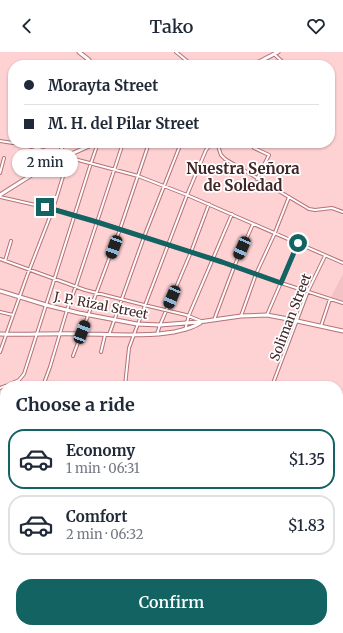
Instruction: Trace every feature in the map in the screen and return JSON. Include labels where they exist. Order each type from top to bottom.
[{"type":"main road","points":[[79,52],[89,60]]},
{"type":"main road","points":[[263,60],[276,53]]},
{"type":"main road","points":[[60,159],[62,148]]},
{"type":"main road","points":[[0,196],[32,174],[60,159],[68,157],[87,148]]},
{"type":"main road","name":"J. P. Rizal Street","points":[[0,291],[89,316],[137,324],[160,326],[241,316],[267,315],[297,320],[343,331]]},
{"type":"main road","points":[[0,334],[82,334],[133,336],[185,330],[202,321]]},
{"type":"street","points":[[176,52],[185,60]]},
{"type":"street","points":[[36,148],[138,176],[165,186],[343,263]]},
{"type":"street","points":[[17,381],[24,374],[96,148]]},
{"type":"street","points":[[45,381],[121,148]]},
{"type":"street","points":[[73,356],[120,230],[147,148]]},
{"type":"street","points":[[101,352],[179,148]]},
{"type":"street","points":[[126,381],[129,348],[137,324],[187,195],[208,148]]},
{"type":"street","points":[[219,148],[222,157],[312,210],[332,208],[343,212]]},
{"type":"street","points":[[254,148],[269,155],[257,179]]},
{"type":"street","points":[[0,352],[29,270],[53,209],[68,157]]},
{"type":"street","points":[[0,173],[4,158]]},
{"type":"street","points":[[0,196],[97,222],[343,303]]},
{"type":"street","points":[[241,316],[256,274],[289,197]]},
{"type":"street","points":[[157,334],[209,204]]},
{"type":"street","points":[[185,330],[189,315],[232,214]]},
{"type":"street","points":[[214,320],[234,267],[253,224]]},
{"type":"street","points":[[5,261],[12,241]]},
{"type":"street","points":[[267,315],[298,243]]},
{"type":"street","name":"Soliman Street","points":[[274,381],[308,291],[326,255]]},
{"type":"street","points":[[0,259],[97,293],[189,315],[202,321]]},
{"type":"street","points":[[321,326],[330,299]]},
{"type":"street","points":[[0,312],[13,315]]},
{"type":"shaded area","points":[[343,274],[343,301],[331,297]]},
{"type":"district","name":"Nuestra Señora de Soledad","points":[[243,178]]},
{"type":"route","points":[[45,207],[222,262],[281,283],[298,243]]}]
